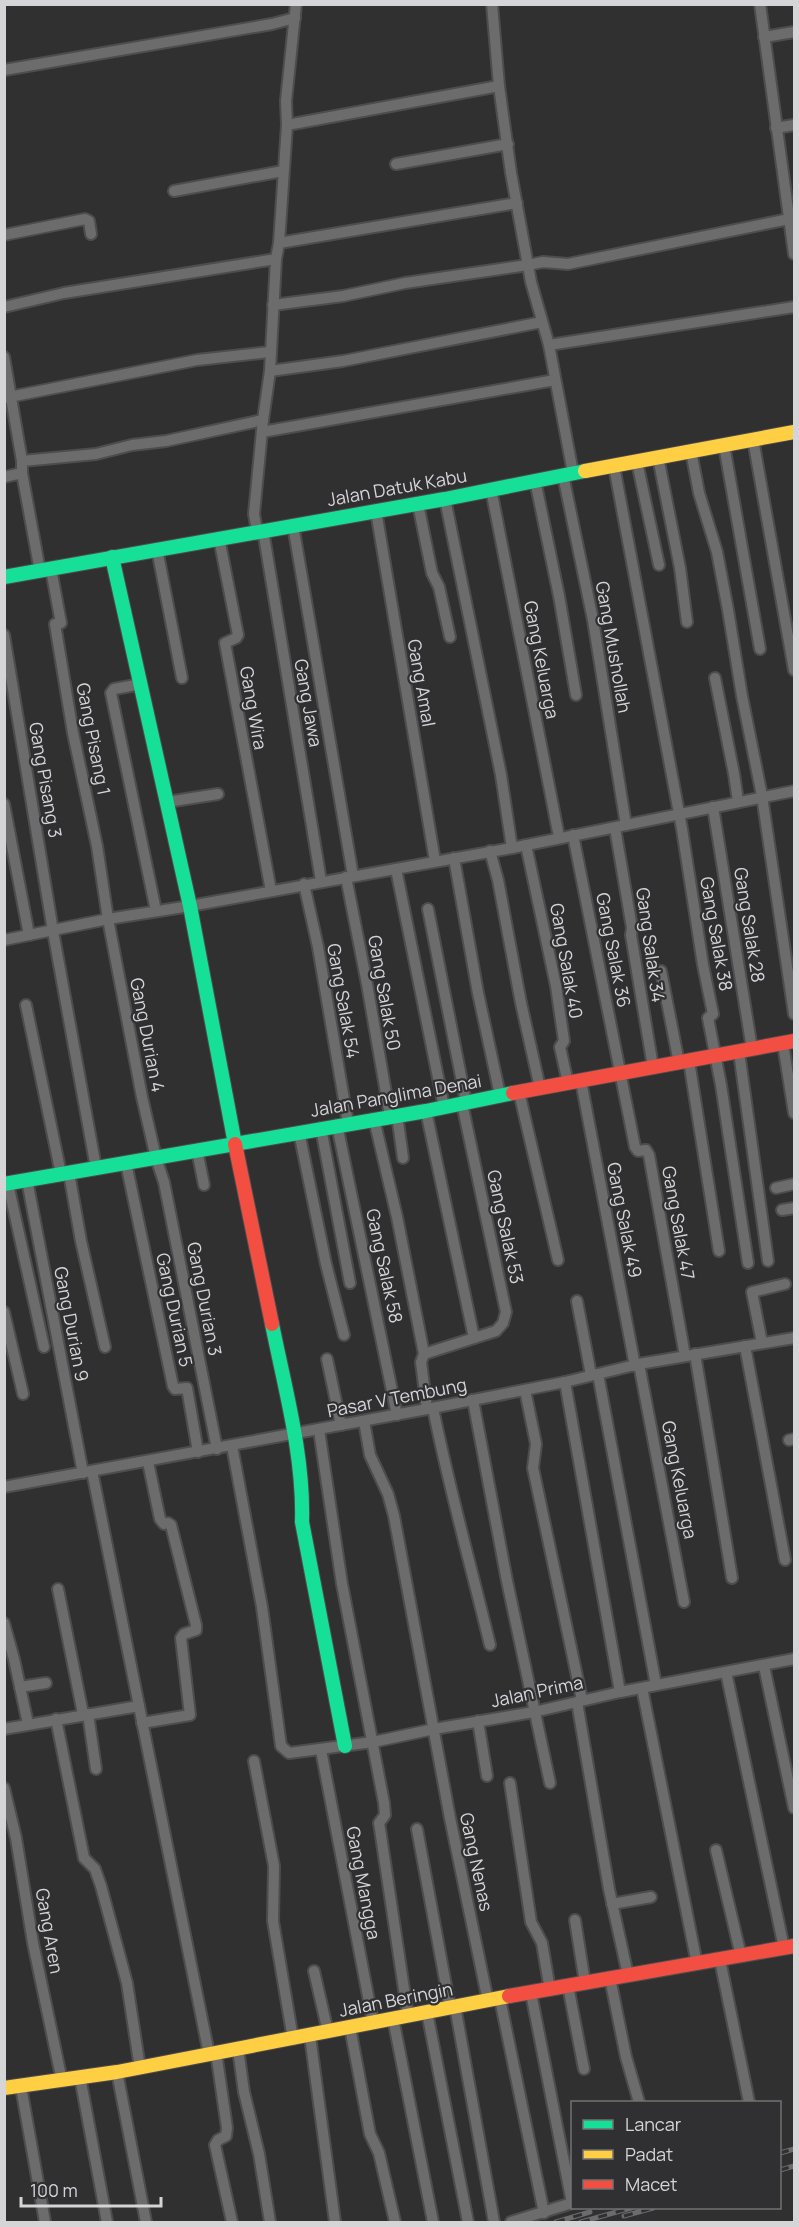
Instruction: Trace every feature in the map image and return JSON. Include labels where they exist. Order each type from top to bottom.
[{"type":"street","name":"Gang Jawa","points":[[296,4],[286,101],[287,125],[270,371],[263,426],[258,527],[321,881]]},
{"type":"street","name":"Gang Mushollah","points":[[492,4],[499,86],[517,203],[528,266],[549,345],[570,468],[620,826]]},
{"type":"street","points":[[760,4],[795,254]]},
{"type":"street","points":[[4,70],[295,18]]},
{"type":"street","points":[[764,37],[795,32]]},
{"type":"street","points":[[287,125],[499,86]]},
{"type":"street","points":[[776,128],[795,125]]},
{"type":"street","points":[[396,164],[508,144]]},
{"type":"street","points":[[174,191],[283,171]]},
{"type":"street","points":[[279,243],[517,203]]},
{"type":"street","points":[[4,235],[85,219],[89,221],[91,234]]},
{"type":"street","points":[[273,305],[343,296],[405,283],[543,262],[568,264],[791,219]]},
{"type":"street","points":[[4,307],[64,293],[276,260]]},
{"type":"street","points":[[549,345],[795,307]]},
{"type":"street","points":[[270,371],[343,361],[542,322]]},
{"type":"street","points":[[7,397],[197,360],[270,352]]},
{"type":"street","points":[[4,357],[7,397],[22,461],[22,473],[46,570]]},
{"type":"street","points":[[22,461],[105,452],[132,445],[555,380]]},
{"type":"street","name":"Jalan Datuk Kabu","points":[[4,578],[219,538],[258,527],[293,525],[446,499],[535,480],[570,468],[614,466],[795,432]]},
{"type":"street","points":[[753,439],[795,670]]},
{"type":"street","points":[[724,445],[760,649]]},
{"type":"street","points":[[691,451],[699,493],[717,552],[762,796],[795,1014]]},
{"type":"street","points":[[658,457],[680,568],[687,622]]},
{"type":"street","points":[[637,462],[659,565]]},
{"type":"street","name":"Gang Salak 38","points":[[614,466],[679,815],[713,1014],[708,1018],[748,1263]]},
{"type":"street","points":[[4,477],[22,473]]},
{"type":"street","points":[[535,480],[555,574],[576,695]]},
{"type":"street","name":"Gang Keluarga","points":[[491,489],[560,837]]},
{"type":"street","points":[[446,499],[501,775],[512,848]]},
{"type":"street","points":[[418,504],[433,576],[439,587],[450,637]]},
{"type":"street","name":"Gang Amal","points":[[376,511],[435,861]]},
{"type":"street","name":"Gang Salak 50","points":[[293,525],[367,984],[403,1158]]},
{"type":"street","name":"Gang Wira","points":[[219,538],[238,635],[235,639],[226,641],[226,647],[271,891]]},
{"type":"street","points":[[157,549],[182,678]]},
{"type":"street","points":[[112,557],[190,906],[294,1434],[303,1494],[302,1522],[345,1746]]},
{"type":"street","name":"Gang Pisang 1","points":[[46,570],[61,623],[55,624],[73,733],[97,846],[108,919]]},
{"type":"street","name":"Gang Pisang 3","points":[[4,635],[53,931],[96,1168]]},
{"type":"street","points":[[715,678],[738,801]]},
{"type":"street","points":[[141,684],[114,689],[111,693],[156,911]]},
{"type":"street","points":[[4,940],[108,919],[512,848],[795,791]]},
{"type":"street","points":[[167,802],[218,794]]},
{"type":"street","points":[[4,804],[29,935]]},
{"type":"street","name":"Gang Salak 28","points":[[713,807],[745,1050],[768,1261]]},
{"type":"street","name":"Gang Salak 34","points":[[620,826],[632,928],[630,935],[653,1067]]},
{"type":"street","name":"Gang Salak 36","points":[[573,834],[620,1072]]},
{"type":"street","name":"Gang Salak 40","points":[[526,845],[556,986],[564,1043],[560,1047],[574,1082]]},
{"type":"street","points":[[490,851],[498,880],[520,1003],[540,1088]]},
{"type":"street","points":[[454,858],[478,993],[500,1095]]},
{"type":"street","points":[[396,868],[444,1107]]},
{"type":"street","name":"Gang Salak 54","points":[[304,884],[318,947],[343,1124]]},
{"type":"street","name":"Gang Salak 53","points":[[424,1354],[496,1331],[503,1323],[506,1312],[428,909]]},
{"type":"street","name":"Gang Durian 4","points":[[108,919],[156,1158]]},
{"type":"street","points":[[661,971],[684,1062],[719,1251]]},
{"type":"street","points":[[26,1005],[105,1347]]},
{"type":"street","points":[[789,1043],[795,1113]]},
{"type":"street","name":"Jalan Panglima Denai","points":[[6,1184],[426,1111],[620,1072],[789,1043]]},
{"type":"street","name":"Gang Salak 47","points":[[620,1072],[634,1147],[638,1151],[646,1150],[649,1155],[690,1355]]},
{"type":"street","name":"Gang Salak 49","points":[[574,1082],[637,1365]]},
{"type":"street","points":[[519,1092],[558,1260]]},
{"type":"street","points":[[426,1111],[474,1338]]},
{"type":"street","points":[[374,1119],[397,1217],[424,1354],[421,1362],[430,1408],[490,1645]]},
{"type":"street","name":"Gang Salak 58","points":[[343,1124],[398,1415]]},
{"type":"street","points":[[321,1128],[350,1282]]},
{"type":"street","points":[[299,1132],[326,1264],[345,1335]]},
{"type":"street","points":[[197,1150],[204,1185]]},
{"type":"street","name":"Gang Durian 3","points":[[156,1158],[164,1182],[217,1449]]},
{"type":"street","name":"Gang Durian 5","points":[[126,1163],[173,1386],[175,1389],[187,1388],[198,1452]]},
{"type":"street","name":"Gang Durian 9","points":[[27,1180],[227,2128],[226,2136],[218,2140],[215,2145],[232,2223]]},
{"type":"street","points":[[6,1184],[44,1347]]},
{"type":"street","points":[[777,1188],[795,1184]]},
{"type":"street","points":[[782,1210],[795,1208]]},
{"type":"street","points":[[762,1343],[752,1292],[785,1284]]},
{"type":"street","points":[[577,1301],[656,1685]]},
{"type":"street","points":[[4,1312],[23,1394]]},
{"type":"street","name":"Pasar V Tembung","points":[[4,1487],[398,1415],[690,1355],[795,1338]]},
{"type":"street","points":[[745,1346],[784,1560]]},
{"type":"street","points":[[690,1355],[732,1578]]},
{"type":"street","points":[[327,1359],[341,1425]]},
{"type":"street","name":"Gang Keluarga","points":[[637,1365],[684,1602]]},
{"type":"street","points":[[565,1382],[620,1692]]},
{"type":"street","points":[[525,1390],[535,1438],[533,1468],[579,1701],[612,1904],[627,1975]]},
{"type":"street","points":[[472,1400],[550,1783]]},
{"type":"street","name":"Gang Nenas","points":[[364,1421],[370,1455],[388,1494],[394,1516],[450,1818],[544,2213]]},
{"type":"street","points":[[319,1430],[342,1584],[384,1803],[385,1815],[379,1823],[408,2016]]},
{"type":"street","name":"Jalan Prima","points":[[232,1446],[262,1607],[281,1746],[286,1751],[297,1753],[373,1742],[534,1712],[620,1692],[794,1660]]},
{"type":"street","points":[[142,1723],[190,1714],[181,1638],[184,1634],[196,1630],[171,1525],[164,1524],[160,1519],[148,1462]]},
{"type":"street","points":[[58,1589],[96,1769]]},
{"type":"street","points":[[4,1623],[28,1724]]},
{"type":"street","points":[[764,1666],[795,1809]]},
{"type":"street","points":[[726,1672],[790,1947]]},
{"type":"street","points":[[20,1687],[46,1683]]},
{"type":"street","points":[[642,1688],[697,1964]]},
{"type":"street","points":[[4,1729],[139,1706]]},
{"type":"street","points":[[56,1719],[84,1858],[94,1869],[99,1880],[127,1983],[141,2068]]},
{"type":"street","points":[[478,1721],[487,1776]]},
{"type":"street","name":"Gang Mangga","points":[[321,1750],[373,2022]]},
{"type":"street","points":[[254,1761],[274,1866],[273,1921],[293,2038]]},
{"type":"street","points":[[510,1783],[531,1922],[542,1943],[550,1990]]},
{"type":"street","name":"Gang Aren","points":[[4,1788],[16,1838],[33,1943],[62,2081]]},
{"type":"street","points":[[417,1829],[494,2223]]},
{"type":"street","points":[[716,1850],[741,1956]]},
{"type":"street","points":[[612,1904],[651,1897]]},
{"type":"street","points":[[575,1920],[585,1983]]},
{"type":"street","name":"Jalan Beringin","points":[[9,2085],[62,2081],[141,2068],[453,2006],[790,1947]]},
{"type":"street","points":[[720,1960],[749,2101]]},
{"type":"street","points":[[314,1971],[328,2032]]},
{"type":"street","points":[[610,1978],[636,2101]]},
{"type":"street","points":[[568,1986],[584,2069]]},
{"type":"street","points":[[531,1993],[571,2198]]},
{"type":"street","points":[[427,2012],[468,2223]]},
{"type":"street","points":[[393,2018],[433,2223]]},
{"type":"street","points":[[350,2027],[370,2134],[379,2153],[395,2223]]},
{"type":"street","points":[[310,2036],[335,2223]]},
{"type":"street","points":[[238,2049],[244,2092],[259,2154],[270,2223]]},
{"type":"street","points":[[117,2072],[146,2223]]},
{"type":"street","points":[[80,2078],[107,2223]]},
{"type":"street","points":[[9,2085],[45,2223]]},
{"type":"street","points":[[511,2223],[571,2203]]},
{"type":"railway","points":[[781,2153],[794,2149]]},
{"type":"railway","points":[[781,2170],[794,2166]]},
{"type":"railway","points":[[581,2222],[627,2209]]},
{"type":"railway","points":[[624,2216],[649,2209]]},
{"type":"railway","points":[[556,2222],[590,2212]]},
{"type":"traffic: fast","points":[[4,577],[445,499],[585,471]]},
{"type":"traffic: fast","points":[[112,557],[190,906],[235,1144]]},
{"type":"traffic: fast","points":[[4,1184],[426,1111],[513,1093]]},
{"type":"traffic: fast","points":[[272,1324],[297,1447],[302,1522],[345,1746]]},
{"type":"traffic: slow","points":[[585,471],[794,432]]},
{"type":"traffic: slow","points":[[4,2088],[117,2072],[509,1996]]},
{"type":"traffic: jam","points":[[513,1093],[794,1041]]},
{"type":"traffic: jam","points":[[235,1144],[272,1324]]},
{"type":"traffic: jam","points":[[509,1996],[794,1946]]}]
